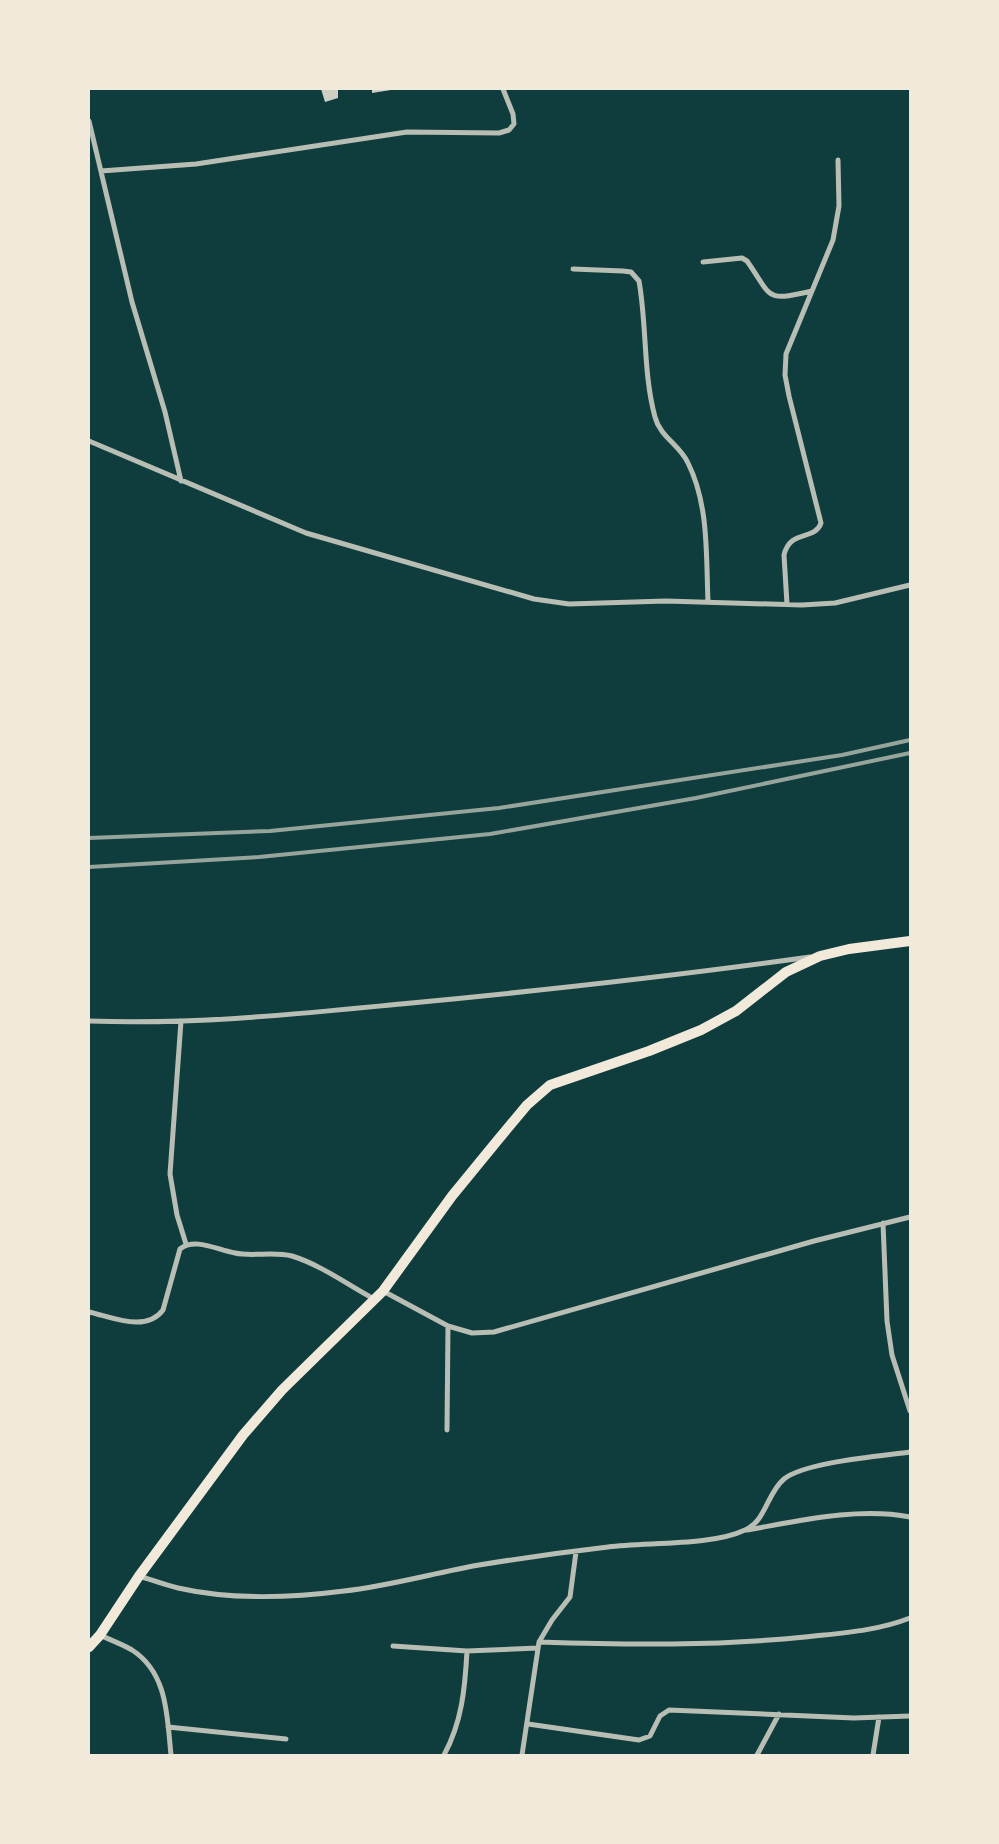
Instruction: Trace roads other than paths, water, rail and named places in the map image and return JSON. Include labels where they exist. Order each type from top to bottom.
[{"type":"main road","points":[[89,1648],[100,1635],[139,1576],[243,1435],[282,1390],[383,1291],[452,1196],[527,1106],[550,1085],[649,1051],[701,1030],[736,1011],[786,972],[820,956],[849,949],[910,942]]},
{"type":"street","points":[[102,171],[196,164],[407,132],[499,133],[509,130],[514,124],[513,114],[503,89]]},
{"type":"street","points":[[89,121],[132,302],[165,412],[181,481]]},
{"type":"street","points":[[787,604],[784,555],[786,547],[798,536],[815,532],[819,529],[821,523],[785,375],[786,354],[833,240],[839,206],[838,160]]},
{"type":"street","points":[[703,262],[736,257],[742,258],[747,261],[768,293],[774,297],[783,298],[812,291]]},
{"type":"street","points":[[574,269],[631,272],[639,281],[648,378],[656,420],[664,436],[678,446],[688,461],[696,480],[703,510],[708,602]]},
{"type":"street","points":[[89,441],[306,533],[534,599],[569,604],[666,601],[787,604],[835,603],[910,585]]},
{"type":"street","points":[[89,1021],[139,1023],[336,1010],[496,995],[820,956]]},
{"type":"street","points":[[180,1021],[170,1174],[177,1215],[186,1244]]},
{"type":"street","points":[[383,1291],[448,1326],[472,1333],[494,1332],[524,1326],[618,1296],[910,1217]]},
{"type":"street","points":[[883,1223],[887,1320],[892,1355],[910,1411]]},
{"type":"street","points":[[89,1312],[136,1323],[148,1322],[157,1318],[163,1310],[180,1249],[186,1244],[195,1243],[236,1254],[292,1256],[375,1299]]},
{"type":"street","points":[[447,1430],[448,1326]]},
{"type":"street","points":[[746,1530],[760,1518],[772,1495],[784,1479],[803,1470],[830,1464],[910,1452]]},
{"type":"street","points":[[139,1576],[177,1588],[222,1595],[282,1596],[344,1591],[479,1565],[608,1547],[699,1540],[820,1518],[865,1514],[910,1517]]},
{"type":"street","points":[[522,1755],[538,1645],[552,1620],[570,1597],[574,1580],[576,1552]]},
{"type":"street","points":[[393,1646],[467,1651],[538,1645],[680,1646],[750,1643],[854,1632],[893,1625],[910,1618]]},
{"type":"street","points":[[100,1635],[132,1650],[149,1664],[161,1685],[171,1755]]},
{"type":"street","points":[[444,1755],[458,1722],[465,1686],[467,1651]]},
{"type":"street","points":[[528,1724],[639,1740],[650,1736],[660,1716],[670,1710],[879,1717],[910,1716]]},
{"type":"street","points":[[757,1755],[779,1714]]},
{"type":"street","points":[[873,1755],[879,1717]]},
{"type":"street","points":[[168,1727],[286,1739]]},
{"type":"railway","points":[[89,838],[270,831],[499,808],[842,755],[910,740]]},
{"type":"railway","points":[[89,867],[259,857],[490,834],[696,798],[910,753]]}]
